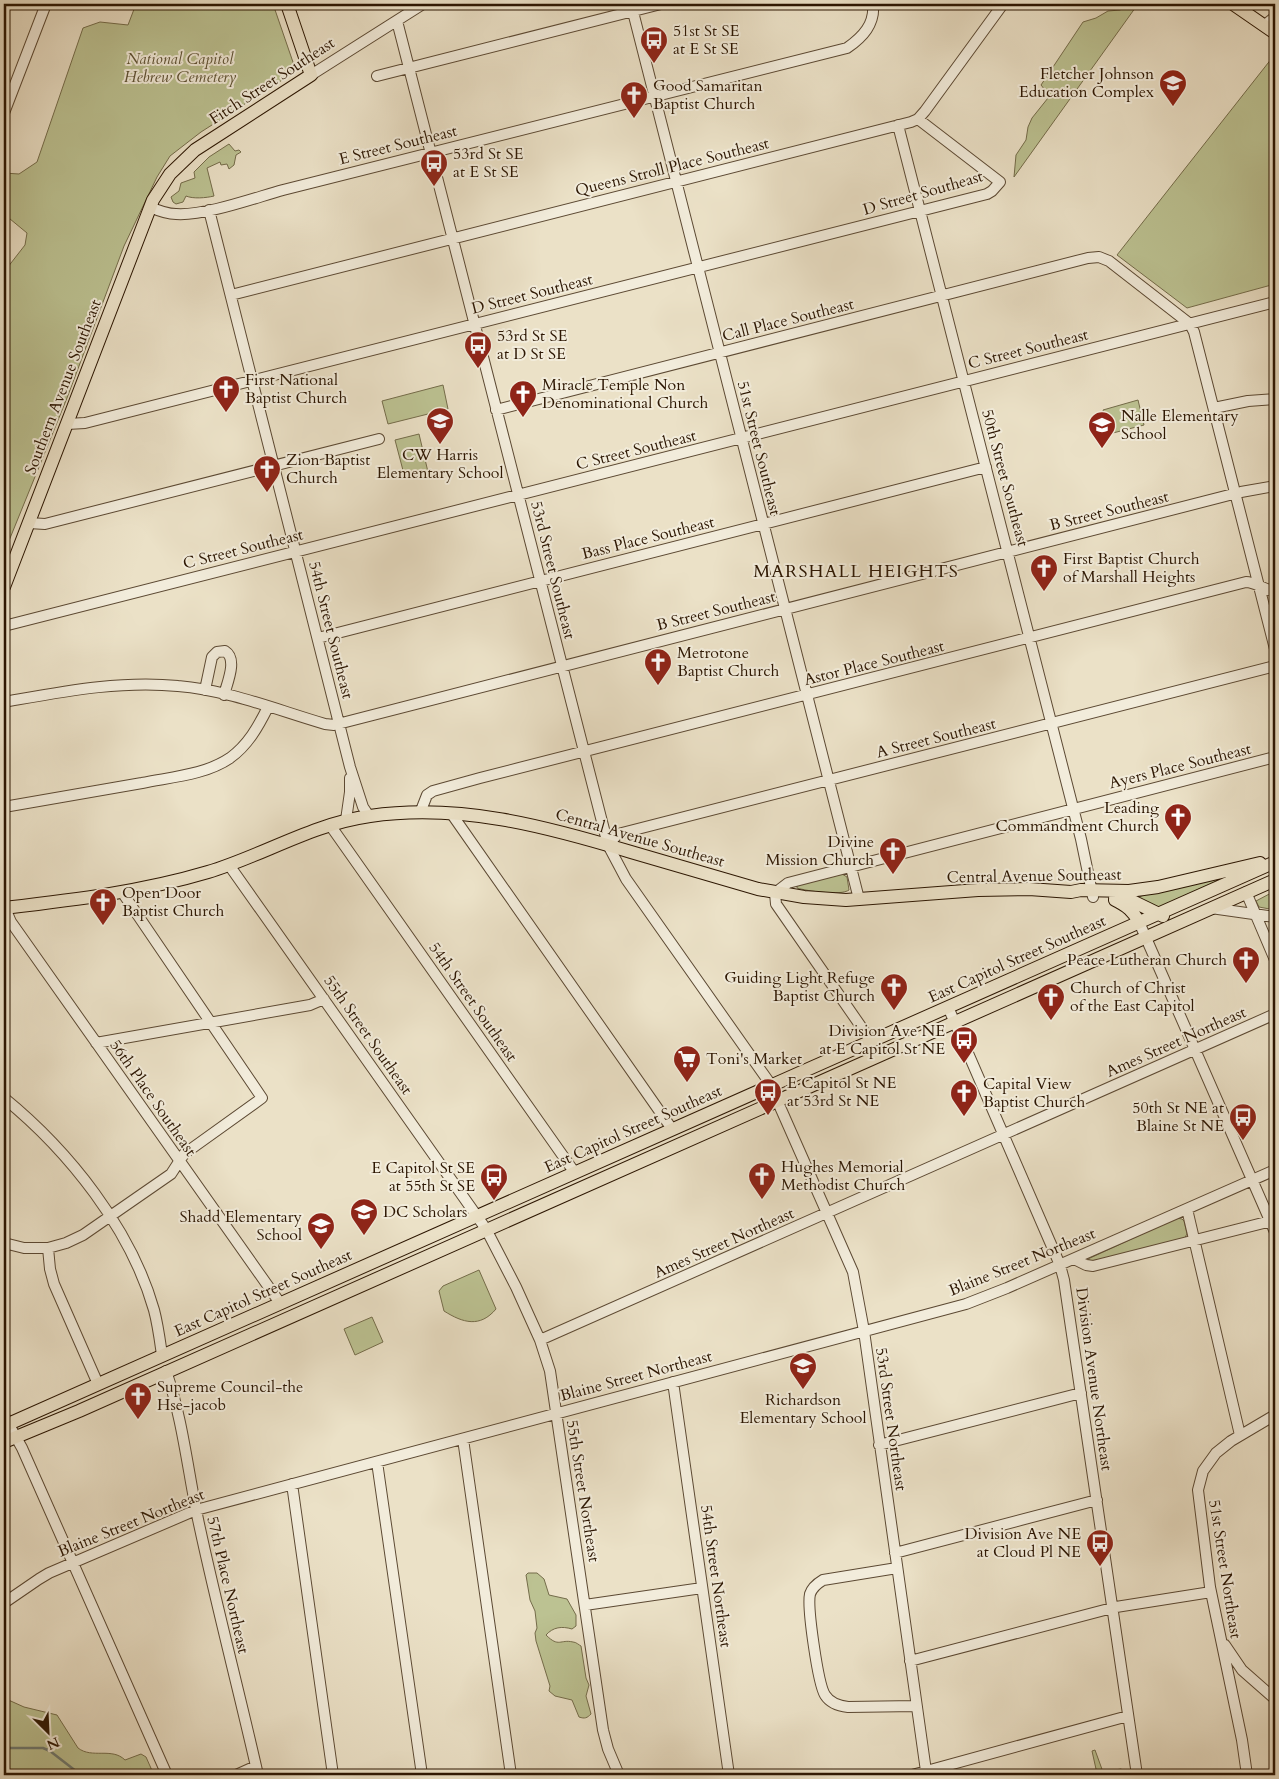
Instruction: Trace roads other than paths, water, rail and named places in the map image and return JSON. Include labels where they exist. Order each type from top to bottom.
[{"type":"main road","points":[[287,4],[311,75]]},
{"type":"main road","points":[[1233,4],[1272,25]]},
{"type":"main road","name":"Fitch Street Southeast","points":[[151,204],[170,174],[195,150],[311,75]]},
{"type":"main road","name":"Southern Avenue Southeast","points":[[4,587],[151,204]]},
{"type":"main road","name":"Central Avenue Southeast","points":[[4,908],[122,892],[181,880],[229,865],[346,820],[369,816],[420,813],[451,813],[527,823],[775,893],[817,898],[859,899],[978,890],[1029,889],[1093,894],[1144,890],[1275,861]]},
{"type":"main road","name":"East Capitol Street Southeast","points":[[6,1422],[98,1384],[280,1303],[482,1222],[575,1173],[1275,861]]},
{"type":"main road","points":[[4,1442],[166,1371],[482,1222],[778,1100],[1275,880]]},
{"type":"main road","points":[[1093,894],[1126,906],[1134,912],[1139,922]]},
{"type":"main road","points":[[1108,898],[1126,898],[1169,918],[1186,919]]},
{"type":"street","points":[[4,113],[46,4]]},
{"type":"street","name":"Fitch Street Southeast","points":[[311,75],[423,4]]},
{"type":"street","points":[[377,76],[631,7],[661,4]]},
{"type":"street","name":"E Street Southeast","points":[[151,204],[175,214],[209,210],[431,152],[847,48],[858,41],[867,30],[873,19],[873,4]]},
{"type":"street","points":[[918,118],[1003,4]]},
{"type":"street","name":"51st Street Southeast","points":[[631,7],[859,899]]},
{"type":"street","name":"53rd Street Southeast","points":[[396,21],[608,845],[626,879],[771,1086]]},
{"type":"street","name":"Queens Stroll Place Southeast","points":[[231,295],[898,125],[918,118]]},
{"type":"street","name":"D Street Southeast","points":[[66,424],[85,423],[987,194],[1000,182],[918,118]]},
{"type":"street","name":"50th Street Southeast","points":[[898,125],[1008,552],[1093,894]]},
{"type":"street","name":"54th Street Southeast","points":[[209,210],[350,767],[363,807],[369,816]]},
{"type":"street","name":"Call Place Southeast","points":[[496,410],[1088,258],[1099,257],[1109,261],[1190,324]]},
{"type":"street","name":"C Street Southeast","points":[[4,626],[1275,302]]},
{"type":"street","points":[[1190,324],[1196,338],[1275,648]]},
{"type":"street","points":[[1214,408],[1275,398]]},
{"type":"street","points":[[28,523],[45,524],[379,439]]},
{"type":"street","name":"Bass Place Southeast","points":[[318,638],[986,467]]},
{"type":"street","name":"B Street Southeast","points":[[339,723],[1236,494],[1275,486]]},
{"type":"street","name":"Astor Place Southeast","points":[[420,813],[427,795],[436,790],[1246,582],[1252,582],[1260,588],[1275,591]]},
{"type":"street","points":[[205,690],[212,657],[217,652],[225,651],[230,656],[232,664],[224,695]]},
{"type":"street","name":"A Street Southeast","points":[[608,845],[618,834],[1275,666]]},
{"type":"street","points":[[4,702],[131,684],[179,686],[205,690],[325,724],[339,723]]},
{"type":"street","points":[[4,807],[209,769],[225,761],[242,748],[254,733],[268,707]]},
{"type":"street","name":"Ayers Place Southeast","points":[[775,893],[792,881],[1275,757]]},
{"type":"street","name":"54th Street Southeast","points":[[346,820],[350,792],[350,767]]},
{"type":"street","points":[[451,813],[672,1130]]},
{"type":"street","name":"54th Street Southeast","points":[[330,825],[575,1173]]},
{"type":"street","name":"55th Street Southeast","points":[[229,865],[482,1222]]},
{"type":"street","points":[[4,1243],[24,1248],[48,1248],[74,1240],[172,1174],[184,1154],[262,1098],[122,892]]},
{"type":"street","points":[[1246,892],[1275,960]]},
{"type":"street","points":[[775,893],[775,902],[782,913],[871,1041]]},
{"type":"street","name":"56th Place Southeast","points":[[4,908],[11,922],[96,1044],[280,1303]]},
{"type":"street","points":[[1210,908],[1275,917]]},
{"type":"street","points":[[1139,922],[1273,1220],[1275,1232]]},
{"type":"street","points":[[96,1044],[310,1005],[324,999]]},
{"type":"street","name":"Division Avenue Northeast","points":[[948,1007],[1060,1265],[1068,1298],[1137,1775]]},
{"type":"street","name":"Ames Street Northeast","points":[[540,1340],[1275,1014]]},
{"type":"street","name":"53rd Street Northeast","points":[[771,1086],[854,1274],[864,1331],[926,1771]]},
{"type":"street","points":[[4,1098],[62,1152],[87,1184],[128,1246],[154,1310],[162,1356]]},
{"type":"street","name":"Blaine Street Northeast","points":[[4,1603],[39,1579],[196,1510],[966,1304],[1074,1259],[1275,1170]]},
{"type":"street","points":[[1187,1208],[1240,1436]]},
{"type":"street","points":[[1074,1259],[1093,1266],[1273,1220]]},
{"type":"street","name":"55th Street Northeast","points":[[482,1222],[516,1287],[540,1340],[550,1371],[603,1730],[608,1749],[620,1775]]},
{"type":"street","points":[[48,1248],[54,1284],[98,1384]]},
{"type":"street","name":"57th Place Northeast","points":[[166,1371],[170,1382],[214,1596],[257,1771]]},
{"type":"street","name":"54th Street Northeast","points":[[673,1382],[729,1775]]},
{"type":"street","points":[[879,1445],[1081,1393]]},
{"type":"street","name":"51st Street Northeast","points":[[1247,1775],[1242,1740],[1211,1592],[1198,1498],[1199,1482],[1211,1458],[1223,1446],[1275,1415]]},
{"type":"street","points":[[6,1422],[17,1437],[167,1775]]},
{"type":"street","points":[[462,1439],[511,1775]]},
{"type":"street","points":[[377,1462],[422,1775]]},
{"type":"street","points":[[292,1484],[333,1775]]},
{"type":"street","points":[[895,1553],[1097,1500]]},
{"type":"street","points":[[898,1568],[823,1580],[811,1591],[810,1610],[820,1684],[828,1699],[843,1707],[916,1706]]},
{"type":"street","points":[[585,1604],[702,1588]]},
{"type":"street","points":[[910,1661],[1112,1608],[1211,1592]]},
{"type":"street","points":[[1219,1630],[1224,1644],[1240,1668],[1275,1699]]},
{"type":"street","points":[[912,1775],[1128,1716]]},
{"type":"street","points":[[236,1775],[257,1771]]},
{"type":"waterway","points":[[4,1748],[43,1748],[50,1751],[81,1775]]},
{"type":"place","name":"51st St SE at E St SE","points":[[654,64]]},
{"type":"place","name":"Fletcher Johnson Education Complex","points":[[1173,107]]},
{"type":"place","name":"Good Samaritan Baptist Church","points":[[634,119]]},
{"type":"place","name":"53rd St SE at E St SE","points":[[434,187]]},
{"type":"place","name":"53rd St SE at D St SE","points":[[478,369]]},
{"type":"place","name":"First National Baptist Church","points":[[226,413]]},
{"type":"place","name":"Miracle Temple Non Denominational Church","points":[[523,418]]},
{"type":"place","name":"CW Harris Elementary School","points":[[440,445]]},
{"type":"place","name":"Nalle Elementary School","points":[[1102,449]]},
{"type":"place","name":"Zion Baptist Church","points":[[267,493]]},
{"type":"place","name":"First Baptist Church of Marshall Heights","points":[[1044,592]]},
{"type":"place","name":"Metrotone Baptist Church","points":[[658,686]]},
{"type":"place","name":"Leading Commandment Church","points":[[1178,841]]},
{"type":"place","name":"Divine Mission Church","points":[[893,875]]},
{"type":"place","name":"Open Door Baptist Church","points":[[103,926]]},
{"type":"place","name":"Peace Lutheran Church","points":[[1246,984]]},
{"type":"place","name":"Guiding Light Refuge Baptist Church","points":[[894,1011]]},
{"type":"place","name":"Church of Christ of the East Capitol","points":[[1051,1021]]},
{"type":"place","name":"Division Ave NE at E Capitol St NE","points":[[964,1064]]},
{"type":"place","name":"Toni's Market","points":[[687,1083]]},
{"type":"place","name":"E Capitol St NE at 53rd St NE","points":[[768,1116]]},
{"type":"place","name":"Capital View Baptist Church","points":[[964,1117]]},
{"type":"place","name":"50th St NE at Blaine St NE","points":[[1243,1141]]},
{"type":"place","name":"Hughes Memorial Methodist Church","points":[[762,1200]]},
{"type":"place","name":"E Capitol St SE at 55th St SE","points":[[494,1201]]},
{"type":"place","name":"DC Scholars","points":[[364,1236]]},
{"type":"place","name":"Shadd Elementary School","points":[[321,1250]]},
{"type":"place","name":"Richardson Elementary School","points":[[803,1390]]},
{"type":"place","name":"Supreme Council-the Hse-jacob","points":[[138,1420]]},
{"type":"place","name":"Division Ave NE at Cloud Pl NE","points":[[1100,1567]]},
{"type":"district","name":"MARSHALL HEIGHTS","points":[[856,571]]},
{"type":"park label","name":"National Capitol Hebrew Cemetery","points":[[180,68]]}]
